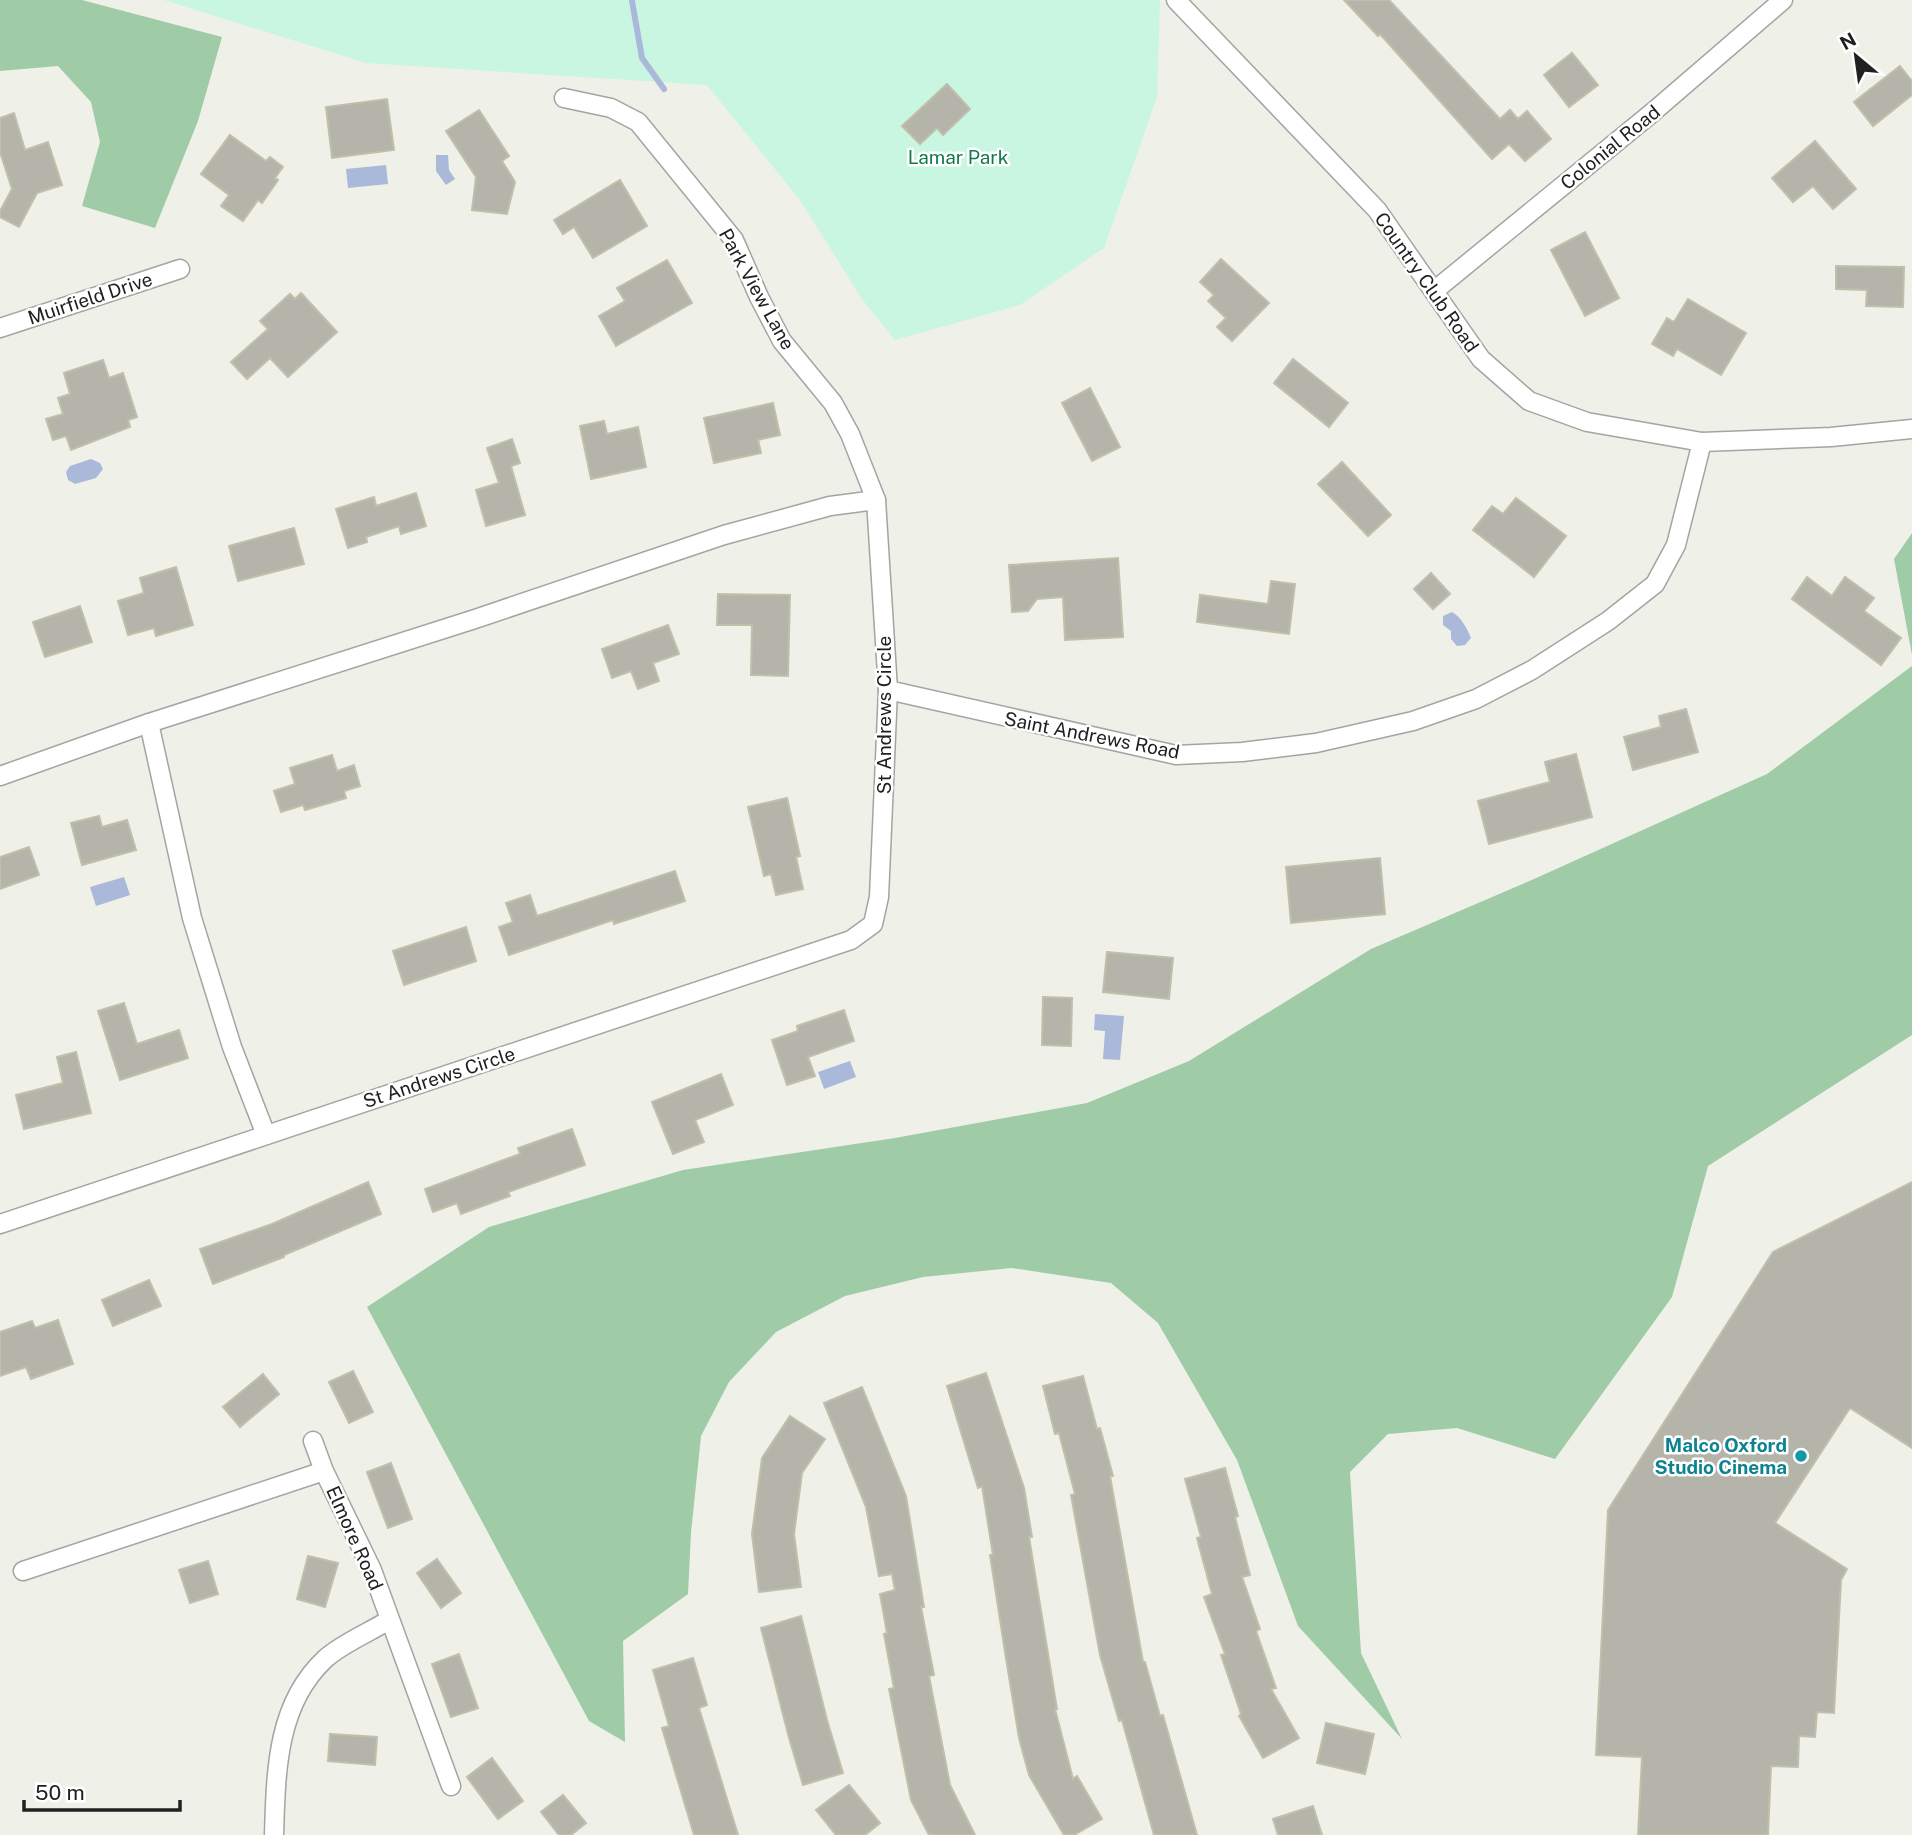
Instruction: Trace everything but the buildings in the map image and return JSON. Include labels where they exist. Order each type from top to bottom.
[{"type":"street","name":"Country Club Road","points":[[1176,0],[1377,210],[1481,359],[1529,401],[1587,422],[1702,442],[1831,437],[1912,429]]},
{"type":"street","name":"Colonial Road","points":[[1434,291],[1653,112],[1783,0]]},
{"type":"street","name":"Park View Lane","points":[[564,98],[611,108],[638,122],[734,240],[782,341],[832,403],[850,435],[876,500]]},
{"type":"street","name":"Muirfield Drive","points":[[0,328],[180,269]]},
{"type":"street","name":"Saint Andrews Road","points":[[887,690],[1176,755],[1242,752],[1316,743],[1413,721],[1476,699],[1532,670],[1608,621],[1655,584],[1676,545],[1702,442]]},
{"type":"street","name":"St Andrews Circle","points":[[0,1224],[851,940],[873,924],[879,897],[887,690],[876,500]]},
{"type":"street","points":[[0,776],[149,723],[724,535],[830,506],[876,500]]},
{"type":"street","points":[[149,723],[192,918],[232,1048],[266,1135]]},
{"type":"street","points":[[313,1441],[324,1471]]},
{"type":"street","name":"Elmore Road","points":[[23,1571],[324,1471],[372,1570],[451,1786]]},
{"type":"street","points":[[274,1835],[281,1743],[287,1715],[307,1681],[326,1658],[389,1620]]},
{"type":"green space","points":[[0,0],[82,0],[222,37],[198,121],[155,228],[82,206],[100,142],[91,102],[58,66],[0,71]]},
{"type":"green space","name":"Lamar Park","points":[[164,0],[1160,0],[1157,97],[1104,248],[1020,305],[895,340],[862,299],[800,200],[707,85],[366,63]]},
{"type":"green space","points":[[1912,533],[1912,655],[1894,559]]},
{"type":"green space","points":[[1912,666],[1912,1035],[1708,1166],[1672,1297],[1555,1459],[1457,1428],[1388,1434],[1350,1472],[1361,1653],[1402,1739],[1298,1626],[1237,1460],[1158,1323],[1111,1283],[1012,1268],[923,1277],[845,1296],[776,1332],[729,1382],[701,1436],[688,1594],[623,1641],[625,1742],[589,1721],[367,1307],[489,1227],[683,1170],[895,1138],[1087,1103],[1189,1061],[1371,949],[1767,774]]},
{"type":"water","points":[[436,155],[448,155],[449,170],[455,179],[446,185],[436,171]]},
{"type":"water","points":[[386,165],[388,184],[348,188],[346,169]]},
{"type":"water","points":[[91,459],[100,463],[103,469],[96,478],[75,484],[68,480],[66,472],[70,466]]},
{"type":"water","points":[[1452,612],[1463,623],[1471,638],[1465,645],[1457,646],[1451,639],[1451,631],[1443,625],[1443,616]]},
{"type":"water","points":[[124,877],[130,895],[96,906],[90,887]]},
{"type":"water","points":[[1095,1014],[1124,1016],[1120,1060],[1103,1059],[1105,1031],[1094,1030]]},
{"type":"water","points":[[850,1061],[856,1077],[824,1089],[818,1072]]},
{"type":"waterway","points":[[632,1],[642,58],[664,89]]},
{"type":"place","name":"Malco Oxford Studio Cinema","points":[[1801,1456]]}]
